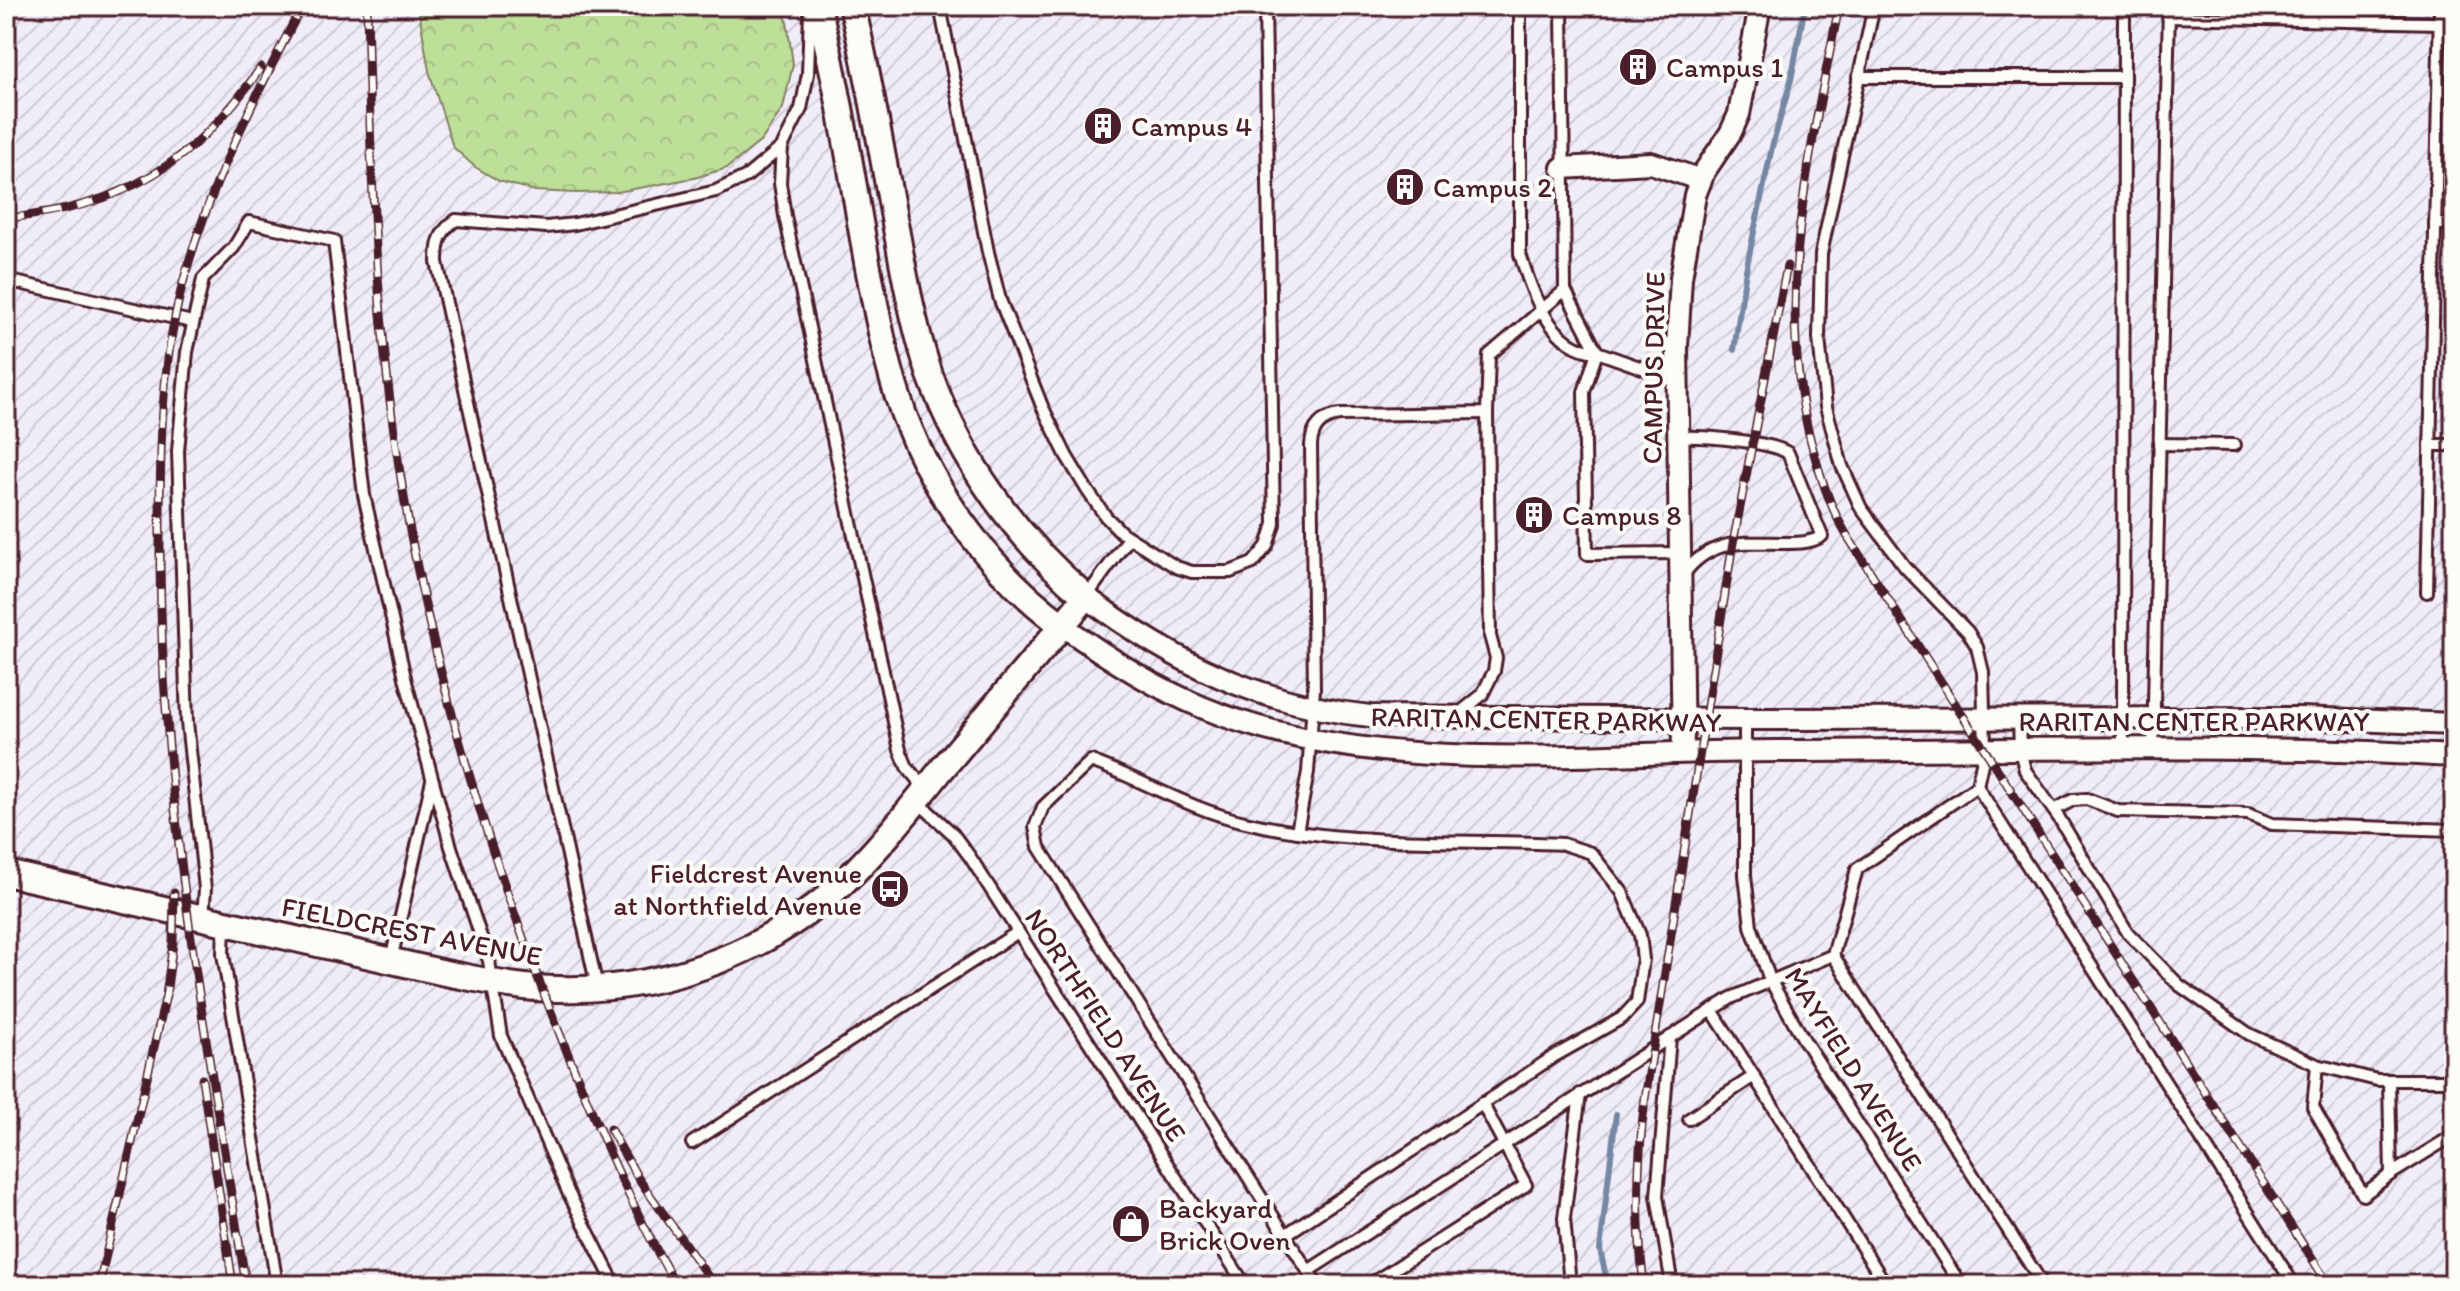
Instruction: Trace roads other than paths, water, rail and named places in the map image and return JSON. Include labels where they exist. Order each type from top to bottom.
[{"type":"street","name":"RARITAN CENTER PARKWAY","points":[[818,6],[884,350],[905,417],[934,477],[972,534],[1017,586],[1062,625],[1127,669],[1194,704],[1253,725],[1312,740],[1372,749],[1442,754],[2153,750],[2359,751],[2454,756]]},
{"type":"street","name":"RARITAN CENTER PARKWAY","points":[[852,6],[920,343],[937,393],[961,444],[1006,514],[1053,567],[1086,597],[1149,639],[1247,690],[1314,709],[1370,716],[1438,718],[2324,718],[2454,724]]},
{"type":"street","name":"CAMPUS DRIVE","points":[[1683,752],[1678,370],[1681,278],[1693,203],[1701,180],[1739,114],[1760,6]]},
{"type":"street","points":[[1562,168],[1651,163],[1701,180]]},
{"type":"street","name":"FIELDCREST AVENUE","points":[[6,873],[391,960],[542,989],[637,984],[697,969],[782,929],[814,907],[855,871],[1086,597]]},
{"type":"lane","points":[[598,988],[440,277],[437,243],[445,228],[456,220],[546,227],[575,224],[716,191],[747,176],[782,147],[801,109],[807,90],[810,6]]},
{"type":"lane","points":[[940,6],[988,252],[1006,319],[1032,384],[1066,455],[1100,510],[1129,538],[1176,567],[1212,574],[1230,572],[1253,563],[1263,553],[1272,532],[1272,337],[1265,6]]},
{"type":"lane","points":[[1520,6],[1520,254],[1531,290],[1551,326],[1584,351],[1597,352],[1645,369],[1678,370]]},
{"type":"lane","points":[[1562,6],[1565,290],[1597,352],[1584,392],[1587,554],[1680,553]]},
{"type":"lane","points":[[1874,6],[1819,269],[1819,347],[1826,407],[1847,479],[1861,508],[1905,567],[1968,632],[1977,647],[1983,672],[1985,750],[1977,786],[1857,869],[1833,955],[2043,1285]]},
{"type":"lane","points":[[2123,750],[2124,6]]},
{"type":"lane","points":[[2427,592],[2440,6]]},
{"type":"lane","points":[[2153,750],[2168,12],[2440,23]]},
{"type":"lane","points":[[1858,77],[2124,77]]},
{"type":"lane","name":"NORTHFIELD AVENUE","points":[[782,147],[780,183],[785,216],[900,750],[921,795],[953,834],[1018,932],[1245,1285]]},
{"type":"lane","points":[[277,1285],[223,954],[205,889],[187,722],[178,451],[181,396],[192,322],[203,279],[234,247],[249,222],[334,241],[364,495],[390,620],[432,778],[451,847],[486,950],[504,1045],[568,1192],[615,1285]]},
{"type":"lane","points":[[2435,224],[2454,224]]},
{"type":"lane","points":[[6,280],[192,322]]},
{"type":"lane","points":[[1438,718],[1460,713],[1475,702],[1487,686],[1496,665],[1490,636],[1489,355],[1565,290]]},
{"type":"lane","points":[[1297,832],[1314,709],[1313,431],[1326,417],[1340,415],[1487,413]]},
{"type":"lane","points":[[1679,437],[1774,446],[1788,453],[1822,536],[1809,542],[1722,545],[1690,566],[1681,579]]},
{"type":"lane","points":[[2159,444],[2234,445]]},
{"type":"lane","points":[[2430,445],[2454,445]]},
{"type":"lane","points":[[1086,597],[1129,538]]},
{"type":"lane","name":"MAYFIELD AVENUE","points":[[1745,719],[1747,901],[1754,939],[1770,980],[1804,1040],[1961,1285]]},
{"type":"lane","points":[[2019,719],[2022,766],[2054,810],[2119,919],[2166,975],[2206,1007],[2241,1029],[2277,1049],[2317,1065],[2364,1079],[2389,1082],[2454,1080]]},
{"type":"lane","points":[[1285,1235],[1553,1057],[1622,1018],[1637,1002],[1643,959],[1640,935],[1622,892],[1591,853],[1563,844],[1373,841],[1297,832],[1199,809],[1091,761],[1043,807],[1035,827],[1039,847],[1285,1235],[1317,1285]]},
{"type":"lane","points":[[391,960],[432,778]]},
{"type":"lane","points":[[1977,786],[2294,1285]]},
{"type":"lane","points":[[2054,810],[2073,800],[2087,799],[2118,811],[2248,814],[2272,824],[2454,830]]},
{"type":"lane","points":[[692,1143],[1018,932]]},
{"type":"lane","points":[[1308,1271],[1712,1010],[1770,980],[1833,955]]},
{"type":"lane","points":[[1712,1010],[1886,1285]]},
{"type":"lane","points":[[1670,1037],[1657,1196],[1672,1285]]},
{"type":"lane","points":[[2317,1065],[2313,1107],[2363,1195],[2454,1135]]},
{"type":"lane","points":[[1689,1119],[1754,1076]]},
{"type":"lane","points":[[2389,1082],[2391,1174]]},
{"type":"lane","points":[[1570,1285],[1564,1218],[1580,1094]]},
{"type":"lane","points":[[1369,1285],[1526,1185],[1482,1103]]},
{"type":"waterway","points":[[1734,350],[1746,270],[1772,147],[1791,80],[1805,6]]},
{"type":"waterway","points":[[1608,1285],[1600,1250],[1616,1114]]},
{"type":"railway","points":[[246,1285],[201,1006],[176,820],[162,633],[161,450],[164,392],[172,333],[188,264],[231,151],[302,6]]},
{"type":"railway","points":[[367,6],[373,186],[386,366],[402,485],[430,626],[466,766],[535,970],[614,1163],[676,1285]]},
{"type":"railway","points":[[1839,6],[1808,169],[1796,278],[1795,333],[1800,387],[1811,442],[1830,501],[1846,534],[2329,1285]]},
{"type":"railway","points":[[6,218],[85,204],[153,175],[183,154],[210,129],[261,67]]},
{"type":"railway","points":[[1644,1285],[1638,1192],[1645,1099],[1733,543],[1787,266]]},
{"type":"railway","points":[[99,1285],[166,995],[173,943],[174,893]]},
{"type":"railway","points":[[202,1079],[233,1285]]},
{"type":"railway","points":[[610,1129],[638,1178],[714,1285]]},
{"type":"place","name":"Campus 1","points":[[1638,67]]},
{"type":"place","name":"Campus 4","points":[[1103,126]]},
{"type":"place","name":"Campus 2","points":[[1405,187]]},
{"type":"place","name":"Campus 8","points":[[1534,515]]},
{"type":"place","name":"Fieldcrest Avenue at Northfield Avenue","points":[[890,889]]},
{"type":"place","name":"Backyard Brick Oven","points":[[1131,1224]]}]
